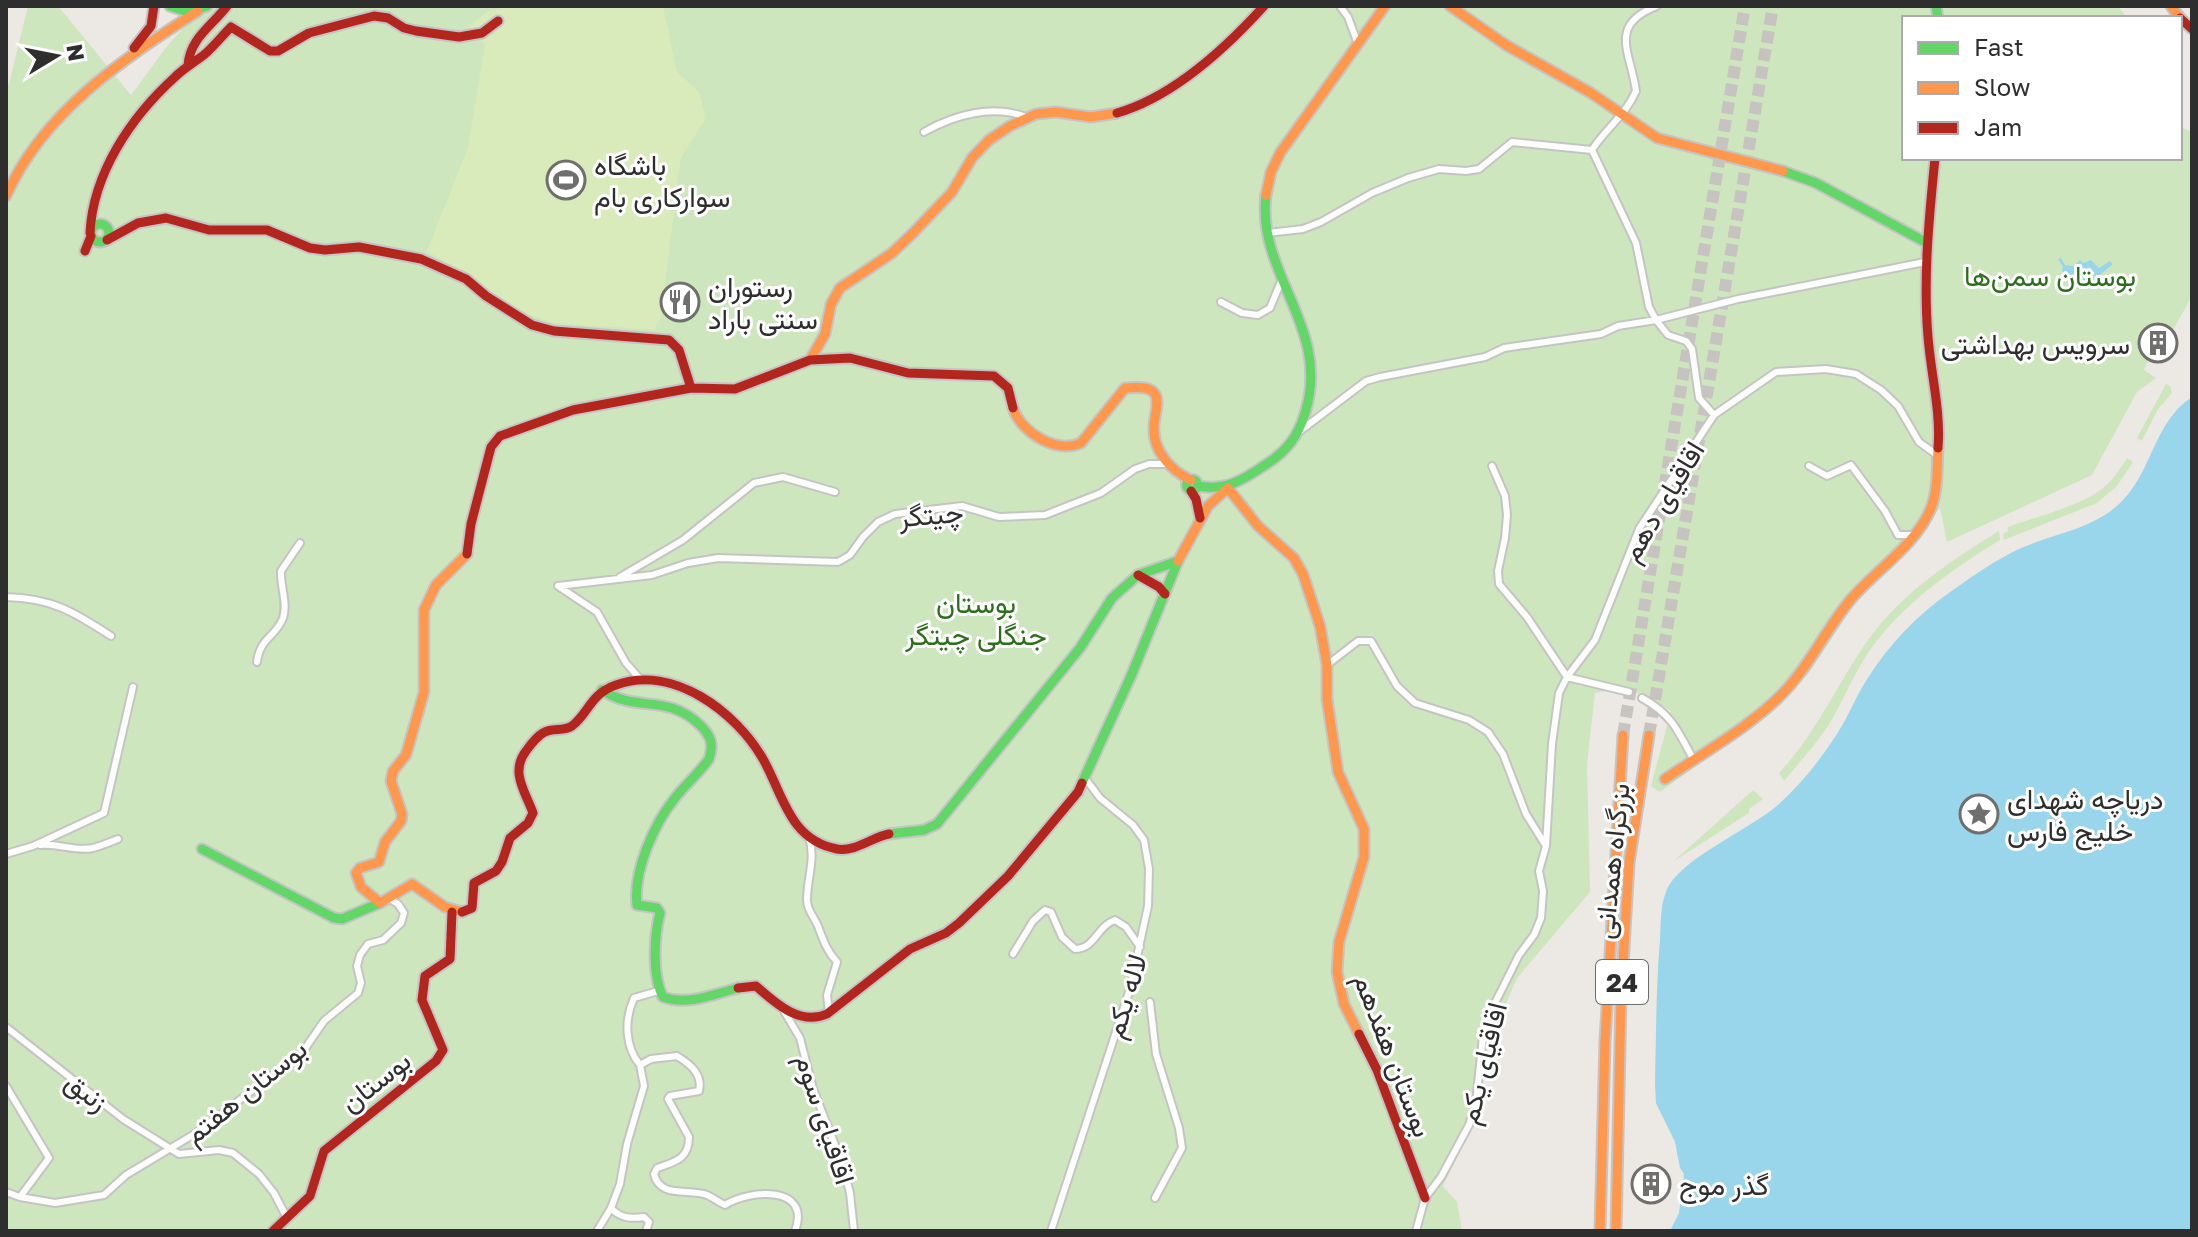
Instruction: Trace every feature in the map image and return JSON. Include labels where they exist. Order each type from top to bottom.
[{"type":"main road","points":[[6,185],[46,119],[123,58],[147,34],[154,6]]},
{"type":"main road","points":[[170,6],[181,12],[203,9]]},
{"type":"main road","points":[[188,65],[188,49],[227,6]]},
{"type":"main road","points":[[810,360],[826,331],[831,306],[840,288],[883,261],[900,246],[956,186],[971,158],[983,146],[1026,117],[1057,111],[1100,118],[1136,104],[1166,89],[1224,48],[1264,6]]},
{"type":"main road","points":[[602,690],[609,697],[684,711],[709,733],[712,743],[712,753],[673,800],[634,888],[637,905],[657,908],[660,913],[655,941],[658,959],[655,983],[658,991],[671,1000],[695,1001],[737,986],[756,986],[784,1011],[820,1017],[910,949],[946,933],[959,923],[1008,876],[1078,792],[1131,676],[1178,561],[1208,506],[1228,488],[1286,450],[1298,433],[1309,397],[1309,352],[1306,334],[1282,279],[1267,233],[1265,200],[1269,179],[1276,162],[1385,6]]},
{"type":"main road","points":[[1450,6],[1506,45],[1591,93],[1657,138],[1794,174],[1927,243]]},
{"type":"main road","points":[[6,196],[24,156],[68,106],[143,48],[203,9]]},
{"type":"main road","points":[[97,238],[92,206],[107,166],[124,139],[170,81],[202,57],[231,27],[262,47],[278,51],[309,33],[374,16],[388,18],[404,28],[459,37],[482,33],[498,21]]},
{"type":"main road","points":[[1665,779],[1751,720],[1796,681],[1847,604],[1913,535],[1933,503],[1940,425],[1928,338],[1925,262],[1935,160]]},
{"type":"main road","points":[[92,206],[109,236],[97,238]]},
{"type":"main road","points":[[97,238],[157,218],[174,218],[209,230],[267,230],[310,248],[359,247],[421,259],[466,279],[486,296],[532,325],[554,331],[669,340],[679,350],[691,388]]},
{"type":"main road","points":[[97,238],[95,225],[124,230]]},
{"type":"main road","points":[[384,901],[364,892],[356,881],[356,873],[360,868],[379,862],[385,842],[401,821],[400,806],[391,781],[393,771],[406,755],[424,692],[424,610],[436,585],[467,554],[471,524],[491,447],[500,436],[573,410],[691,388],[735,389],[810,360],[850,358],[908,373],[994,376],[1008,388],[1019,422],[1027,430],[1061,447],[1081,443],[1125,388],[1147,388],[1155,394],[1157,402],[1153,429],[1156,443],[1168,464],[1193,486],[1214,490],[1228,488]]},
{"type":"main road","points":[[1193,486],[1200,518]]},
{"type":"main road","name":"بوستان هفدهم","points":[[1228,488],[1258,526],[1294,558],[1303,574],[1320,626],[1338,772],[1364,829],[1364,857],[1339,942],[1337,972],[1344,1004],[1377,1070],[1425,1198]]},
{"type":"main road","points":[[202,849],[334,918],[342,919],[384,901],[412,884],[452,912],[467,912],[472,908],[474,883],[496,871],[510,838],[528,823],[533,813],[517,772],[517,762],[541,734],[575,724],[602,690],[627,681],[690,689],[741,731],[763,758],[785,813],[809,837],[825,845],[844,850],[891,833],[930,830],[1074,657],[1112,598],[1138,575],[1178,561]]},
{"type":"main road","points":[[1138,575],[1165,594]]},
{"type":"main road","name":"بزرگراه همدانی","points":[[1600,1231],[1605,1041],[1623,735]]},
{"type":"main road","name":"بزرگراه همدانی","points":[[1616,1231],[1621,997],[1629,863],[1649,735]]},
{"type":"main road","name":"بوستان","points":[[273,1231],[310,1196],[324,1151],[436,1061],[443,1050],[422,1000],[425,976],[450,959],[452,912]]},
{"type":"street","points":[[1340,6],[1348,17],[1358,44]]},
{"type":"street","points":[[1592,150],[1602,133],[1621,116],[1636,91],[1624,44],[1626,31],[1644,11],[1657,6]]},
{"type":"street","points":[[924,132],[960,117],[987,111],[1010,111],[1026,117]]},
{"type":"street","points":[[1267,233],[1303,229],[1321,222],[1381,188],[1408,178],[1439,169],[1479,169],[1512,142],[1592,150]]},
{"type":"street","points":[[1592,150],[1636,243],[1649,307],[1668,335],[1686,341],[1692,349],[1699,398],[1714,415]]},
{"type":"street","points":[[1298,433],[1366,381],[1485,357],[1504,348],[1601,334],[1618,326],[1656,320],[1738,299],[1925,262]]},
{"type":"street","points":[[1221,302],[1242,313],[1258,315],[1270,308],[1282,279]]},
{"type":"street","name":"اقاقیای دهم","points":[[1546,846],[1552,744],[1559,693],[1595,640],[1639,529],[1714,415],[1776,372],[1826,369],[1856,374],[1881,390],[1898,406],[1919,442],[1937,455]]},
{"type":"street","name":"چیتگر","points":[[644,682],[635,676],[626,663],[604,619],[558,586],[652,575],[688,563],[718,558],[838,562],[850,555],[878,522],[895,514],[962,506],[999,517],[1045,515],[1101,493],[1135,469],[1149,464],[1168,464]]},
{"type":"street","points":[[1809,466],[1827,476],[1851,465],[1885,511],[1898,535],[1913,535]]},
{"type":"street","points":[[1492,466],[1505,496],[1507,515],[1498,571],[1499,584],[1527,617],[1567,677],[1629,692]]},
{"type":"street","points":[[617,579],[683,540],[754,483],[783,477],[835,492]]},
{"type":"street","points":[[257,662],[259,649],[283,619],[285,607],[281,571],[300,543]]},
{"type":"street","points":[[6,597],[53,602],[111,636]]},
{"type":"street","points":[[1327,665],[1358,641],[1371,641],[1397,686],[1415,703],[1479,724],[1503,754],[1526,814],[1546,846]]},
{"type":"street","points":[[6,854],[33,846],[104,813],[133,687]]},
{"type":"street","points":[[1642,698],[1662,709],[1670,718],[1693,759]]},
{"type":"street","name":"لاله یکم","points":[[1051,1231],[1130,989],[1149,886],[1144,840],[1133,825],[1100,798],[1084,778]]},
{"type":"street","points":[[809,837],[813,865],[808,908],[819,926],[827,952],[837,962],[827,995],[829,1013]]},
{"type":"street","points":[[33,846],[56,843],[75,849],[92,848],[118,839]]},
{"type":"street","name":"اقاقیای یکم","points":[[1416,1231],[1425,1198],[1441,1177],[1469,1125],[1476,1103],[1486,1025],[1505,981],[1541,918],[1543,891],[1539,871],[1546,846]]},
{"type":"street","name":"بوستان هفتم","points":[[6,1192],[55,1203],[104,1195],[126,1175],[172,1149],[302,1053],[324,1021],[358,993],[361,983],[357,966],[368,944],[383,940],[401,923],[404,913],[398,904],[384,901]]},
{"type":"street","points":[[1013,954],[1033,921],[1045,910],[1051,912],[1062,937],[1075,949],[1090,944],[1101,928],[1115,920],[1126,927],[1140,947]]},
{"type":"street","points":[[597,1231],[611,1208],[620,1184],[627,1144],[644,1086],[640,1065],[630,1054],[628,1013],[634,998],[658,991]]},
{"type":"street","points":[[1150,1002],[1156,1054],[1179,1128],[1182,1148],[1155,1198]]},
{"type":"street","name":"اقاقیای سوم","points":[[784,1011],[800,1038],[813,1089],[841,1160],[850,1193],[854,1231]]},
{"type":"street","name":"زنبق","points":[[6,1027],[123,1119],[172,1149]]},
{"type":"street","points":[[640,1065],[651,1059],[677,1056],[694,1069],[701,1084],[699,1091],[670,1096],[668,1099],[689,1137],[689,1144],[675,1164],[657,1168],[654,1174],[656,1181],[666,1190],[708,1195],[725,1205],[738,1196],[788,1198],[797,1205],[800,1214],[795,1231]]},
{"type":"street","points":[[6,1086],[49,1158],[20,1197]]},
{"type":"street","points":[[172,1149],[179,1154],[219,1150],[233,1153],[259,1174],[274,1193],[287,1218]]},
{"type":"street","points":[[611,1208],[626,1218],[644,1217],[649,1222],[646,1231]]},
{"type":"green space","name":"بوستان جنگلی چیتگر","points":[[28,6],[58,6],[131,95],[168,45],[203,6],[2118,6],[2126,16],[1902,16],[1902,160],[2182,160],[2182,128],[2192,132],[2192,296],[2173,330],[2160,322],[2144,347],[2151,355],[2144,370],[2156,378],[2137,392],[2092,475],[1947,542],[1940,508],[1869,582],[1809,673],[1768,715],[1660,792],[1651,786],[1671,711],[1626,687],[1595,693],[1587,763],[1590,892],[1517,978],[1485,1053],[1479,1112],[1443,1186],[1457,1202],[1462,1231],[6,1231],[6,84],[9,84]]},
{"type":"green space","name":"باشگاه سوارکاری بام","points":[[510,6],[663,6],[677,72],[699,92],[706,118],[681,158],[661,317],[654,330],[554,323],[527,314],[427,251],[468,147],[485,45],[469,26],[487,12]]},
{"type":"green space","points":[[2166,384],[2172,393],[2158,409],[2142,441],[2137,438]]},
{"type":"green space","points":[[2127,458],[2133,462],[2117,486],[2097,503],[2004,540],[2003,534],[2008,527],[2070,506],[2103,488]]},
{"type":"green space","points":[[1999,531],[2000,540],[1934,585],[1903,612],[1876,642],[1825,730],[1784,781],[1779,773],[1804,742],[1882,623],[1928,579]]},
{"type":"green space","points":[[1753,790],[1763,799],[1749,809],[1749,813],[1674,861]]},
{"type":"water","points":[[2061,258],[2065,265],[2074,266],[2080,260],[2083,263],[2091,260],[2099,268],[2110,261],[2113,264],[2084,288],[2070,284],[2062,271],[2058,259]]},
{"type":"water","name":"دریاچه شهدای خلیج فارس","points":[[2192,397],[2192,1231],[1670,1231],[1679,1213],[1684,1174],[1675,1142],[1656,1103],[1655,1084],[1661,915],[1666,892],[1673,880],[1699,857],[1766,814],[1797,786],[1829,746],[1884,655],[1928,609],[2002,558],[2083,526],[2118,505],[2138,479],[2169,420]]},
{"type":"tunnel","points":[[1623,735],[1745,6]]},
{"type":"tunnel","points":[[1649,735],[1773,6]]},
{"type":"traffic: fast","points":[[170,6],[188,12],[207,6]]},
{"type":"traffic: fast","points":[[1936,6],[1938,16]]},
{"type":"traffic: fast","points":[[1783,171],[1816,183],[1927,243]]},
{"type":"traffic: fast","points":[[1198,486],[1217,487],[1234,483],[1272,460],[1295,437],[1305,413],[1311,382],[1309,354],[1272,250],[1266,224],[1266,195]]},
{"type":"traffic: fast","points":[[96,224],[104,224],[109,233],[107,240],[96,242],[91,237],[91,229],[96,224]]},
{"type":"traffic: fast","points":[[1192,480],[1197,485],[1192,490],[1187,485],[1192,480]]},
{"type":"traffic: fast","points":[[889,834],[924,830],[937,824],[1080,648],[1112,598],[1138,575],[1178,561],[1131,676],[1082,783]]},
{"type":"traffic: fast","points":[[602,690],[627,701],[676,709],[700,725],[709,737],[709,759],[667,809],[653,834],[638,878],[637,905],[657,908],[660,913],[655,956],[663,997],[691,1000],[738,988]]},
{"type":"traffic: fast","points":[[202,849],[334,918],[342,919],[380,903]]},
{"type":"traffic: slow","points":[[1266,195],[1271,172],[1280,153],[1385,6]]},
{"type":"traffic: slow","points":[[1450,6],[1506,45],[1591,93],[1657,138],[1783,171]]},
{"type":"traffic: slow","points":[[2171,6],[2178,16]]},
{"type":"traffic: slow","points":[[6,196],[41,138],[63,113],[114,68],[198,11]]},
{"type":"traffic: slow","points":[[810,360],[825,334],[831,304],[840,288],[892,253],[913,233],[952,192],[972,158],[989,140],[1036,114],[1056,112],[1091,117],[1117,113]]},
{"type":"traffic: slow","points":[[1013,408],[1024,426],[1041,439],[1061,446],[1072,446],[1081,443],[1125,388],[1149,389],[1156,397],[1156,443],[1164,459],[1191,480]]},
{"type":"traffic: slow","points":[[1665,779],[1741,728],[1783,693],[1802,671],[1851,599],[1916,534],[1933,501],[1938,448]]},
{"type":"traffic: slow","points":[[1178,561],[1208,506],[1228,488],[1258,526],[1294,558],[1303,574],[1320,626],[1327,665],[1327,699],[1338,772],[1364,829],[1364,857],[1339,942],[1337,972],[1344,1004],[1359,1034]]},
{"type":"traffic: slow","points":[[462,912],[445,907],[412,884],[380,903],[361,887],[356,873],[360,868],[379,862],[385,842],[401,821],[402,814],[391,781],[393,771],[406,755],[424,692],[424,610],[436,585],[467,554]]},
{"type":"traffic: slow","points":[[1600,1231],[1605,1041],[1623,735]]},
{"type":"traffic: slow","points":[[1616,1231],[1621,997],[1629,863],[1649,735]]},
{"type":"traffic: jam","points":[[134,48],[151,26],[154,6]]},
{"type":"traffic: jam","points":[[188,65],[197,40],[227,6]]},
{"type":"traffic: jam","points":[[1117,113],[1158,96],[1197,70],[1264,6]]},
{"type":"traffic: jam","points":[[90,233],[98,189],[130,128],[159,93],[231,27],[270,51],[278,51],[309,33],[374,16],[388,18],[416,31],[459,37],[482,33],[498,21]]},
{"type":"traffic: jam","points":[[2182,20],[2192,29]]},
{"type":"traffic: jam","points":[[1935,160],[1926,292],[1938,448]]},
{"type":"traffic: jam","points":[[107,240],[138,223],[166,218],[209,230],[267,230],[310,248],[359,247],[421,259],[466,279],[486,296],[532,325],[554,331],[669,340],[679,350],[691,388]]},
{"type":"traffic: jam","points":[[85,251],[91,236]]},
{"type":"traffic: jam","points":[[467,554],[471,524],[491,447],[500,436],[573,410],[691,388],[735,389],[810,360],[850,358],[908,373],[994,376],[1008,388],[1013,408]]},
{"type":"traffic: jam","points":[[1191,491],[1200,518]]},
{"type":"traffic: jam","points":[[1138,575],[1165,594]]},
{"type":"traffic: jam","points":[[462,912],[472,908],[474,883],[496,871],[510,838],[528,823],[533,813],[519,774],[521,759],[530,746],[546,731],[572,726],[595,698],[607,689],[638,680],[659,681],[680,687],[720,709],[751,741],[798,826],[821,844],[844,849],[889,834]]},
{"type":"traffic: jam","points":[[738,988],[756,986],[798,1015],[817,1017],[827,1014],[910,949],[946,933],[959,923],[1008,876],[1078,792],[1082,783]]},
{"type":"traffic: jam","points":[[273,1231],[310,1196],[324,1151],[436,1061],[443,1050],[422,1000],[425,976],[450,959],[452,912]]},
{"type":"traffic: jam","points":[[1359,1034],[1377,1070],[1425,1198]]},
{"type":"place","name":"باشگاه سوارکاری بام","points":[[566,180]]},
{"type":"place","name":"رستوران سنتی باراد","points":[[680,302]]},
{"type":"place","name":"سرویس بهداشتی","points":[[2158,343]]},
{"type":"place","name":"دریاچه شهدای خلیج فارس","points":[[1979,814]]},
{"type":"place","name":"گذر موج","points":[[1651,1184]]},
{"type":"park label","name":"بوستان سمن‌ها","points":[[2050,275]]}]
